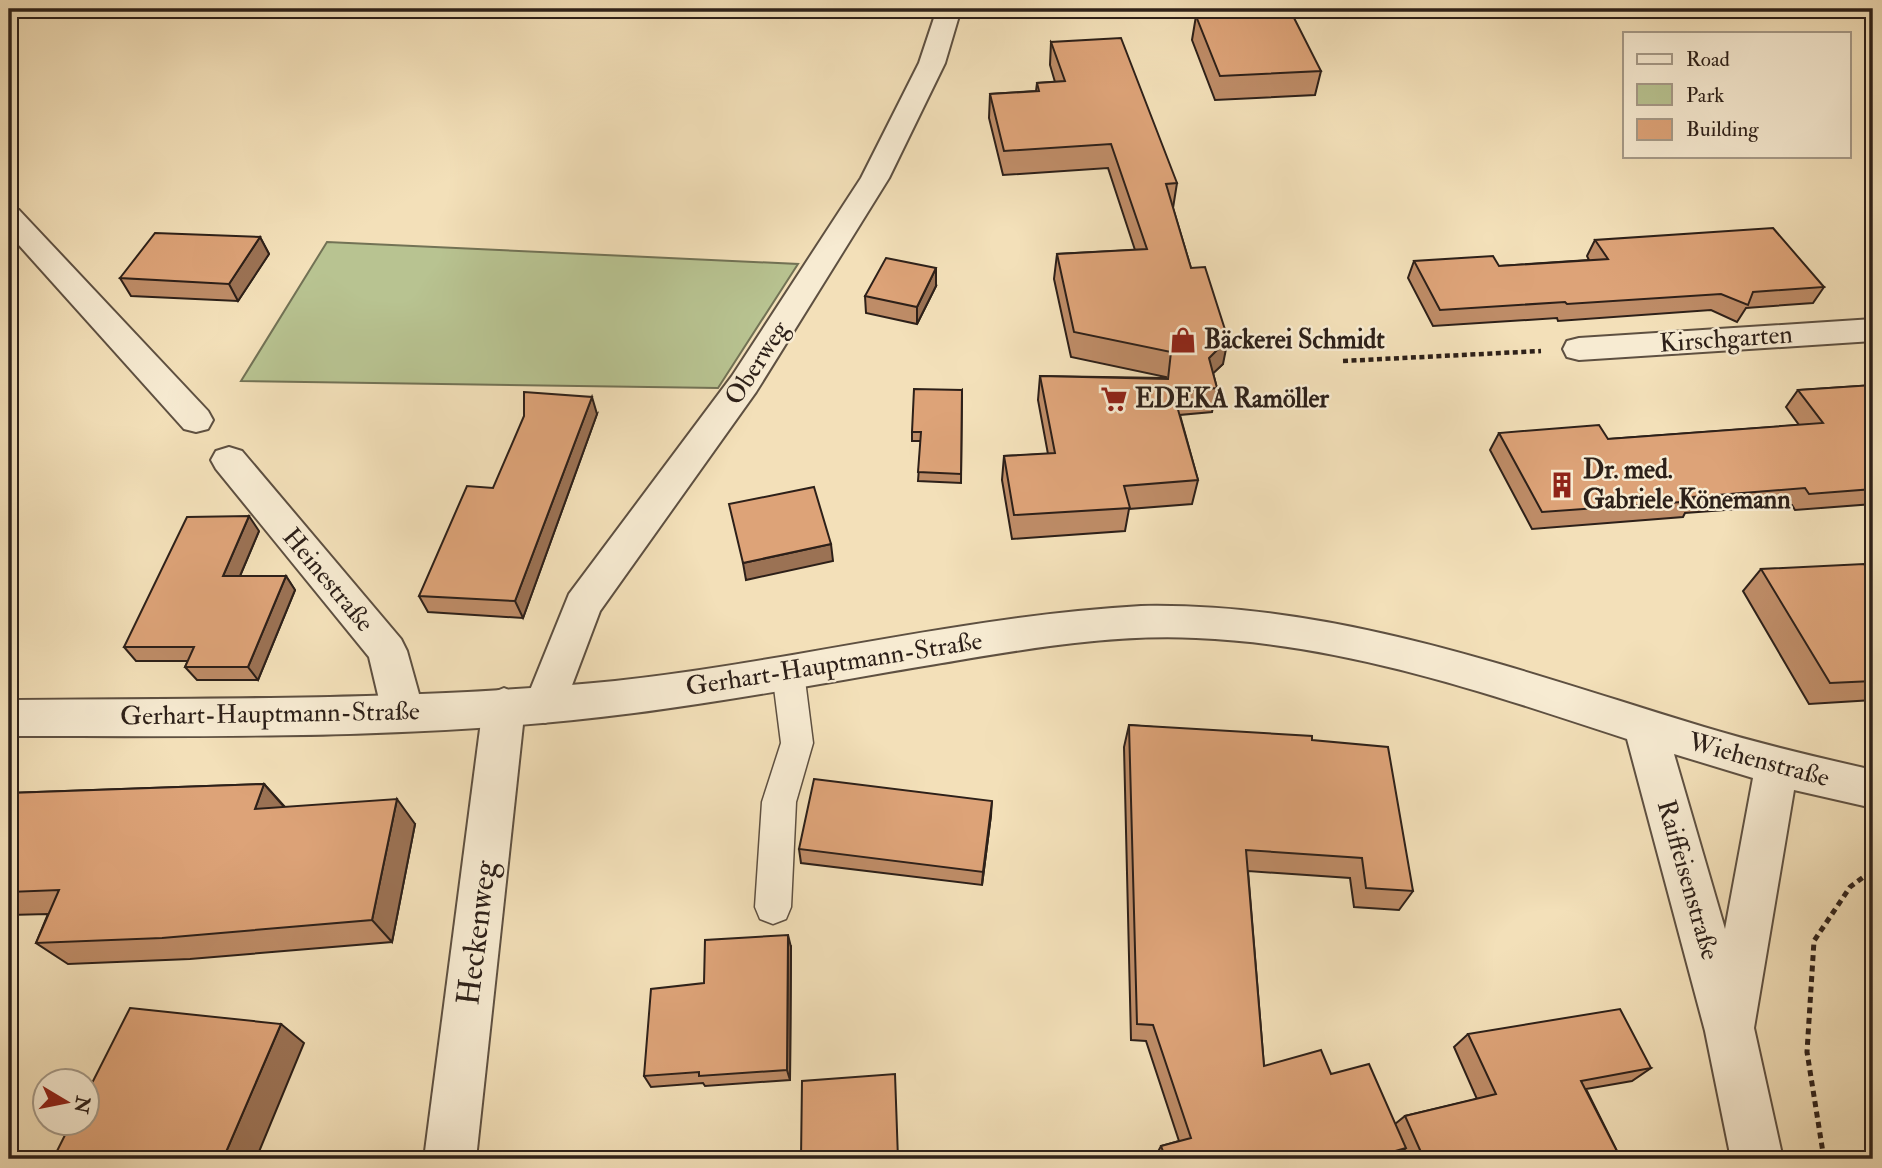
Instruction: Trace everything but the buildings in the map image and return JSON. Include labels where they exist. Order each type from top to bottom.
[{"type":"street","name":"Oberweg","points":[[524,705],[583,605],[744,384],[875,178],[932,63],[949,9]]},
{"type":"street","points":[[9,216],[196,420]]},
{"type":"street","name":"Kirschgarten","points":[[1579,349],[1873,330]]},
{"type":"street","name":"Heinestraße","points":[[229,460],[387,651],[402,712]]},
{"type":"street","name":"Gerhart-Hauptmann-Straße","points":[[9,718],[402,712],[524,705],[701,687],[1048,629],[1122,622],[1199,621],[1271,627],[1435,660],[1645,728]]},
{"type":"street","name":"Heckenweg","points":[[450,1159],[524,705]]},
{"type":"street","name":"Wiehenstraße","points":[[1645,728],[1776,768],[1873,789]]},
{"type":"street","name":"Raiffeisenstraße","points":[[1645,728],[1730,1031],[1757,1159]]},
{"type":"street","name":"Raiffeisenstraße","points":[[1730,1031],[1776,768]]},
{"type":"lane","points":[[773,906],[779,802],[797,743],[788,672]]},
{"type":"path","points":[[1343,362],[1579,349]]},
{"type":"path","points":[[1824,1159],[1807,1052],[1814,941],[1850,887],[1873,870]]},
{"type":"green space","points":[[327,242],[798,264],[718,388],[241,381]]},
{"type":"place","name":"Bäckerei Schmidt","points":[[1183,340]]},
{"type":"place","name":"EDEKA Ramöller","points":[[1114,399]]},
{"type":"place","name":"Dr. med. Gabriele Könemann","points":[[1562,485]]}]
